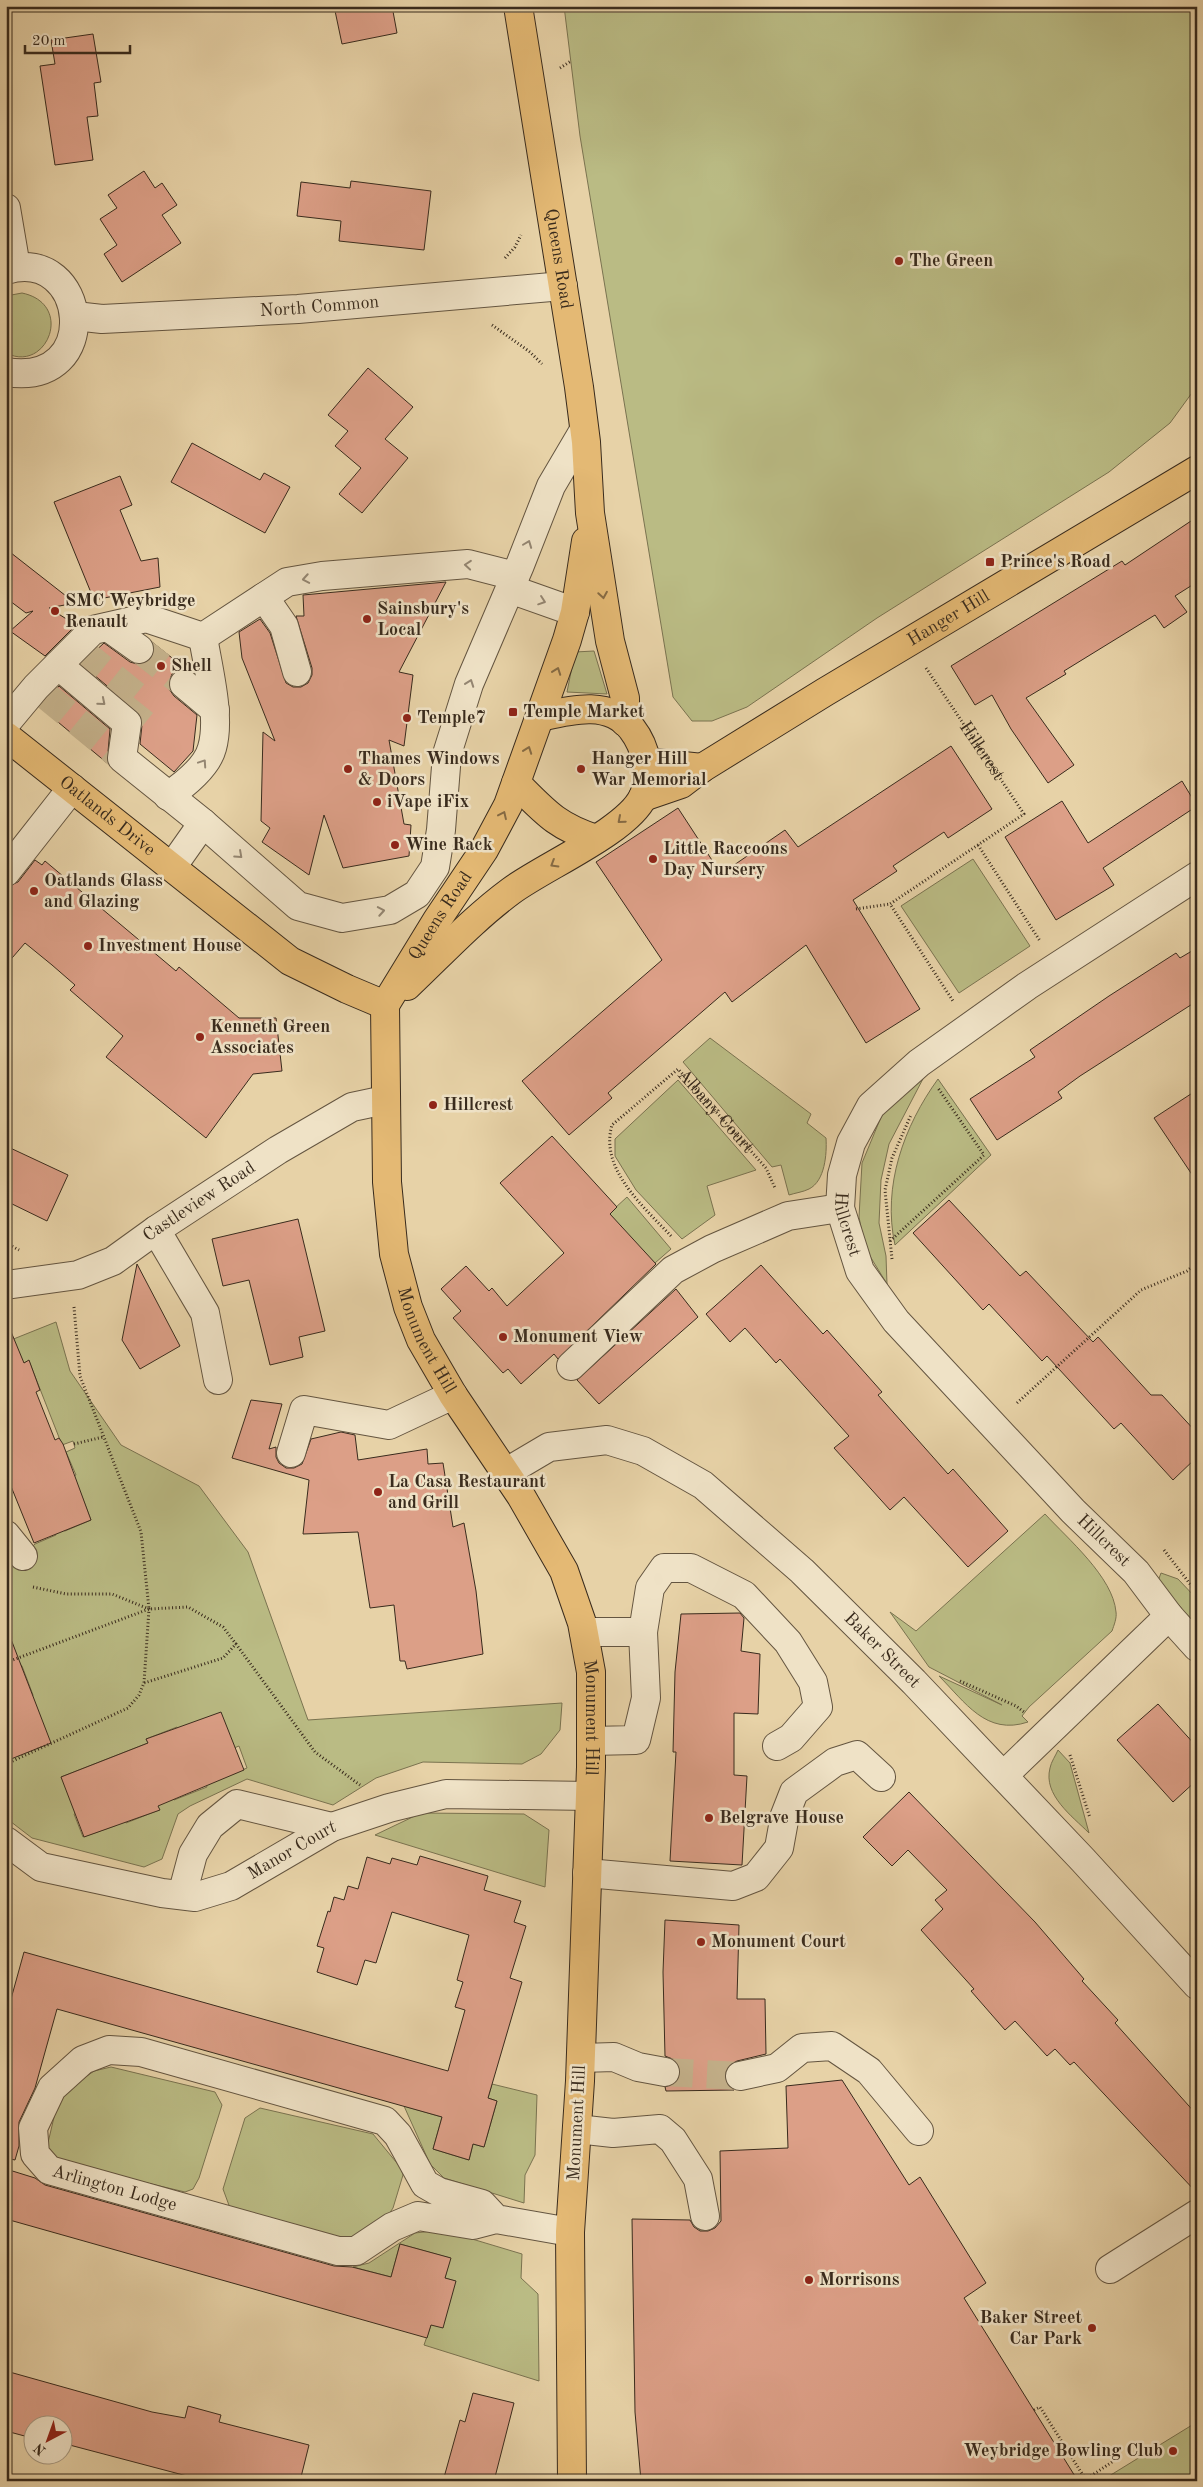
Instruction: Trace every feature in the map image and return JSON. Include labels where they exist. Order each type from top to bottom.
[{"type":"main road","name":"Queens Road","points":[[518,6],[581,401],[590,513],[610,641],[625,698],[625,722]]},
{"type":"main road","name":"Hanger Hill","points":[[385,1005],[509,892],[596,839],[620,821],[643,797],[681,784],[702,768],[910,640],[1197,470]]},
{"type":"main road","name":"Queens Road","points":[[385,1005],[497,828],[516,783],[568,640],[575,612],[590,513]]},
{"type":"main road","points":[[540,717],[572,709],[591,708],[604,711],[625,722],[638,740],[646,762],[647,786],[643,797]]},
{"type":"main road","name":"Oatlands Drive","points":[[6,736],[290,961],[347,990],[385,1005]]},
{"type":"main road","points":[[646,762],[702,768]]},
{"type":"main road","points":[[516,783],[552,819],[570,829],[596,839]]},
{"type":"main road","name":"Monument Hill","points":[[385,1005],[386,1182],[394,1254],[414,1323],[430,1358],[452,1396],[505,1473],[564,1571],[584,1632],[591,1672],[590,1796],[581,2058],[570,2232],[572,2481]]},
{"type":"street","points":[[6,208],[11,268],[33,268],[49,274],[62,285],[71,299],[75,316],[74,333],[67,350],[55,363],[39,372],[21,374],[6,372]]},
{"type":"street","name":"North Common","points":[[75,316],[102,319],[298,309],[563,286]]},
{"type":"street","points":[[71,655],[126,723],[122,758],[202,823],[298,906],[342,918],[390,910],[417,894],[435,867],[441,830],[446,754],[469,684],[513,582],[551,486],[584,430]]},
{"type":"street","points":[[6,723],[40,691],[93,630],[146,618],[203,636],[244,612],[287,582],[322,576],[468,564],[513,582],[575,612]]},
{"type":"street","points":[[264,597],[284,626],[297,672]]},
{"type":"street","points":[[108,627],[139,648]]},
{"type":"street","points":[[168,796],[187,783],[212,749],[215,710],[203,636]]},
{"type":"street","points":[[184,684],[215,710]]},
{"type":"street","points":[[6,872],[72,788]]},
{"type":"street","points":[[172,867],[202,823]]},
{"type":"street","points":[[435,867],[458,888]]},
{"type":"street","name":"Hillcrest","points":[[1197,876],[1056,967],[944,1045],[919,1063],[871,1106],[851,1143],[842,1175],[840,1208],[860,1271],[896,1321],[1073,1511],[1136,1572],[1169,1616],[1197,1647]]},
{"type":"street","name":"Castleview Road","points":[[6,1285],[70,1276],[113,1261],[156,1230],[278,1150],[352,1107],[385,1100]]},
{"type":"street","points":[[571,1366],[673,1270],[712,1249],[788,1216],[840,1208]]},
{"type":"street","points":[[156,1230],[205,1313],[218,1380]]},
{"type":"street","points":[[291,1453],[304,1410],[389,1425],[452,1396]]},
{"type":"street","name":"Baker Street","points":[[505,1473],[549,1447],[607,1440],[643,1451],[703,1485],[802,1571],[914,1682],[1004,1775],[1197,1985]]},
{"type":"street","points":[[591,1741],[636,1740],[646,1698],[643,1632],[650,1588],[664,1568],[691,1568],[744,1595],[788,1642],[813,1682],[818,1707],[791,1738],[778,1746]]},
{"type":"street","points":[[1004,1775],[1169,1616]]},
{"type":"street","points":[[584,1632],[643,1632]]},
{"type":"street","points":[[586,1873],[733,1886],[756,1877],[779,1848],[785,1815],[794,1792],[835,1762],[857,1755],[881,1777]]},
{"type":"street","name":"Manor Court","points":[[6,1841],[41,1867],[162,1893],[195,1897],[231,1886],[332,1827],[389,1808],[446,1794],[590,1796]]},
{"type":"street","points":[[182,1895],[193,1854],[210,1826],[237,1804],[332,1827]]},
{"type":"street","points":[[740,2076],[777,2068],[802,2048],[832,2046],[869,2071],[919,2132]]},
{"type":"street","name":"Arlington Lodge","points":[[496,2219],[482,2204],[439,2192],[425,2184],[398,2135],[385,2121],[141,2052],[109,2050],[83,2060],[52,2088],[33,2128],[35,2154],[49,2170],[338,2251],[356,2251],[392,2227],[418,2216],[473,2225],[496,2219],[570,2232]]},
{"type":"street","points":[[581,2058],[614,2057],[638,2067],[665,2072]]},
{"type":"street","points":[[577,2129],[613,2133],[660,2129],[673,2140],[698,2178],[705,2216]]},
{"type":"street","points":[[1110,2269],[1197,2214]]},
{"type":"path","points":[[502,261],[515,247],[523,231]]},
{"type":"path","points":[[451,295],[530,352],[581,401]]},
{"type":"path","name":"Hillcrest","points":[[890,904],[1024,814],[910,640]]},
{"type":"path","points":[[978,845],[1056,967]]},
{"type":"path","points":[[856,909],[890,904],[970,1027]]},
{"type":"path","points":[[890,1242],[984,1155],[930,1075],[944,1045]]},
{"type":"path","name":"Albany Court","points":[[690,1262],[631,1193],[611,1159],[608,1136],[612,1125],[678,1069],[766,1168],[788,1216]]},
{"type":"path","points":[[892,1260],[885,1190],[892,1158],[912,1114]]},
{"type":"path","points":[[992,1425],[1141,1290],[1197,1264]]},
{"type":"path","points":[[6,1764],[128,1708],[139,1695],[144,1683],[149,1609],[141,1532],[80,1376],[70,1276]]},
{"type":"path","points":[[74,1444],[103,1437]]},
{"type":"path","points":[[14,1546],[33,1588],[66,1594],[112,1594],[149,1609]]},
{"type":"path","points":[[1164,1550],[1197,1594]]},
{"type":"path","points":[[10,1661],[149,1609],[188,1607],[223,1627],[315,1752],[389,1808]]},
{"type":"path","points":[[144,1683],[223,1658],[236,1644]]},
{"type":"path","points":[[1034,2410],[1040,2407],[1085,2480],[1121,2456]]},
{"type":"green space","name":"The Green","points":[[564,6],[1197,6],[1197,386],[1170,423],[1109,472],[877,618],[747,707],[712,721],[692,721],[673,697],[580,136]]},
{"type":"green space","points":[[22,293],[38,300],[48,310],[51,322],[49,335],[43,346],[33,354],[21,357],[6,353],[6,296]]},
{"type":"green space","points":[[594,651],[607,694],[567,692],[575,652]]},
{"type":"green space","points":[[973,859],[1030,946],[959,993],[901,906]]},
{"type":"green space","points":[[710,1038],[811,1114],[807,1123],[826,1138],[826,1144],[822,1174],[819,1180],[809,1189],[789,1195],[781,1165],[772,1167],[683,1062]]},
{"type":"green space","points":[[926,1073],[889,1144],[881,1180],[879,1223],[886,1256],[887,1284],[865,1248],[859,1217],[862,1163],[884,1110]]},
{"type":"green space","points":[[938,1079],[991,1155],[895,1245],[891,1201],[899,1157],[915,1116]]},
{"type":"green space","points":[[678,1080],[756,1170],[707,1186],[715,1215],[682,1239],[636,1190],[615,1156],[615,1139]]},
{"type":"green space","points":[[627,1197],[671,1249],[655,1263],[578,1242]]},
{"type":"green space","points":[[56,1322],[70,1371],[121,1445],[199,1486],[248,1552],[308,1720],[562,1703],[560,1730],[541,1754],[522,1764],[423,1762],[376,1778],[333,1805],[247,1779],[190,1806],[178,1814],[162,1859],[144,1867],[32,1838],[6,1818],[6,1761],[33,1695],[22,1666],[6,1649],[6,1572],[35,1544],[56,1535],[52,1526],[65,1531],[91,1520],[81,1494],[70,1478],[76,1475],[66,1452],[75,1448],[73,1441],[62,1445],[29,1361],[6,1369],[6,1342]],"holes":[[[177,1727],[180,1732],[229,1750],[239,1746],[247,1768],[214,1781],[204,1779],[207,1787],[174,1800],[170,1791],[155,1797],[159,1810],[126,1823],[123,1815],[117,1825],[83,1837],[74,1814],[84,1810],[61,1777],[148,1743],[146,1739]]]},
{"type":"green space","points":[[1045,1514],[1088,1559],[1107,1585],[1113,1599],[1116,1619],[1112,1631],[1029,1707],[1022,1716],[1028,1722],[1013,1725],[1000,1724],[977,1714],[939,1676],[1002,1705],[929,1667],[890,1612],[916,1631]]},
{"type":"green space","points":[[1161,1573],[1178,1579],[1197,1599],[1197,1629],[1158,1581]]},
{"type":"green space","points":[[1058,1750],[1070,1763],[1089,1833],[1060,1804],[1051,1787],[1049,1778],[1050,1768]]},
{"type":"green space","points":[[421,1813],[524,1814],[549,1830],[545,1887],[375,1835]]},
{"type":"green space","points":[[111,2067],[215,2092],[222,2105],[199,2178],[193,2189],[185,2192],[54,2161],[47,2147],[59,2096],[94,2071]]},
{"type":"green space","points":[[492,2084],[537,2095],[535,2155],[525,2175],[524,2203],[444,2178],[430,2164],[404,2106],[442,2117],[433,2149],[469,2160],[473,2144],[484,2147],[497,2101],[488,2098]]},
{"type":"green space","points":[[260,2108],[373,2134],[401,2168],[403,2175],[393,2208],[389,2214],[356,2236],[345,2239],[230,2208],[223,2189],[245,2118]]},
{"type":"green space","points":[[442,2230],[522,2254],[521,2278],[538,2294],[539,2381],[424,2345],[431,2325],[455,2281],[445,2278],[450,2258],[400,2244],[391,2277],[353,2267],[369,2263],[415,2233]]},
{"type":"green space","name":"Weybridge Bowling Club","points":[[1197,2422],[1197,2481],[1101,2481]]},
{"type":"building","points":[[334,6],[392,6],[397,33],[342,44]]},
{"type":"building","points":[[93,34],[101,82],[94,83],[98,116],[87,117],[93,160],[55,165],[40,66],[55,64],[51,40]]},
{"type":"building","points":[[144,171],[155,188],[162,183],[177,205],[162,215],[181,243],[122,282],[104,254],[117,245],[100,219],[117,208],[108,195]]},
{"type":"building","points":[[351,181],[431,191],[424,250],[339,241],[341,221],[297,216],[301,182],[350,188]]},
{"type":"building","points":[[368,368],[413,407],[385,439],[408,458],[362,513],[339,494],[361,468],[335,446],[348,431],[328,415]]},
{"type":"building","points":[[192,443],[260,480],[264,473],[290,487],[265,533],[171,482]]},
{"type":"building","points":[[120,476],[132,505],[120,510],[141,561],[158,558],[160,587],[94,600],[54,502]]},
{"type":"building","points":[[1197,517],[1197,582],[1175,596],[1187,612],[1164,628],[1155,615],[1064,671],[1066,674],[1026,698],[1074,765],[1048,783],[1011,729],[992,695],[975,705],[951,666],[1122,561],[1125,565]]},
{"type":"building","points":[[6,549],[75,603],[49,608],[76,625],[45,656],[10,631],[33,611],[26,613],[6,598]]},
{"type":"building","points":[[446,582],[399,672],[413,675],[404,746],[389,740],[404,824],[411,825],[409,856],[343,868],[324,815],[309,875],[262,842],[270,828],[261,821],[263,732],[275,741],[242,658],[239,632],[260,619],[270,633],[286,683],[293,687],[301,687],[308,683],[312,675],[312,668],[296,616],[304,616],[303,595]]},
{"type":"building","points":[[152,642],[186,669],[178,670],[172,674],[169,689],[174,696],[197,715],[193,751],[174,772],[140,744],[142,725],[137,711],[81,664],[104,643],[130,662],[137,664],[145,663],[151,658],[154,651]]},
{"type":"building","points":[[59,686],[110,729],[107,763],[40,707]]},
{"type":"building","points":[[951,746],[992,809],[948,838],[944,832],[893,866],[897,871],[853,900],[920,1009],[866,1043],[806,945],[732,1002],[725,992],[608,1093],[612,1098],[569,1135],[522,1081],[662,960],[596,862],[678,808],[721,874],[785,830],[798,847]]},
{"type":"building","points":[[1182,781],[1197,806],[1103,868],[1114,885],[1056,920],[1005,837],[1062,801],[1088,843]]},
{"type":"building","points":[[35,860],[42,865],[45,861],[176,971],[179,967],[239,1018],[276,1018],[282,1071],[253,1074],[206,1138],[106,1057],[123,1036],[70,990],[75,985],[52,965],[25,943],[6,965],[6,887],[18,882]]},
{"type":"building","points":[[1197,948],[1197,1001],[1080,1076],[1058,1092],[1062,1098],[997,1140],[970,1099],[1035,1057],[1030,1050],[1109,996],[1176,953],[1180,958]]},
{"type":"building","points":[[1197,1090],[1197,1182],[1154,1118]]},
{"type":"building","points":[[552,1136],[617,1207],[610,1214],[656,1264],[558,1359],[554,1354],[521,1384],[508,1369],[503,1373],[453,1318],[461,1311],[441,1289],[466,1266],[489,1291],[492,1288],[507,1306],[564,1253],[500,1183]]},
{"type":"building","points":[[6,1146],[68,1175],[47,1221],[6,1201]]},
{"type":"building","points":[[949,1200],[1020,1276],[1026,1271],[1093,1342],[1098,1337],[1151,1395],[1162,1395],[1197,1433],[1197,1457],[1173,1480],[1121,1423],[1114,1429],[1047,1356],[1042,1361],[989,1304],[983,1310],[913,1233]]},
{"type":"building","points":[[298,1219],[325,1331],[299,1337],[303,1357],[270,1365],[249,1280],[223,1286],[212,1239]]},
{"type":"building","points":[[137,1264],[180,1346],[140,1369],[122,1340]]},
{"type":"building","points":[[761,1265],[823,1334],[827,1330],[882,1392],[878,1395],[948,1474],[953,1469],[1008,1531],[968,1567],[904,1497],[890,1510],[834,1448],[849,1436],[780,1359],[776,1363],[745,1328],[730,1342],[706,1314]]},
{"type":"building","points":[[676,1289],[698,1317],[599,1404],[577,1380]]},
{"type":"building","points":[[7,1322],[24,1363],[29,1360],[40,1390],[36,1392],[55,1440],[59,1438],[63,1444],[91,1520],[34,1543],[6,1474]]},
{"type":"building","points":[[251,1400],[282,1404],[269,1449],[276,1447],[276,1457],[279,1463],[286,1468],[294,1468],[302,1464],[311,1439],[341,1432],[355,1435],[358,1460],[427,1449],[428,1464],[443,1463],[453,1527],[464,1523],[476,1591],[483,1654],[407,1669],[405,1661],[400,1661],[394,1605],[370,1608],[358,1532],[303,1534],[309,1480],[232,1458]]},
{"type":"building","points":[[740,1613],[744,1618],[741,1651],[760,1654],[758,1714],[734,1713],[734,1775],[747,1776],[742,1865],[670,1861],[676,1752],[673,1752],[675,1672],[681,1614]]},
{"type":"building","points":[[6,1634],[9,1634],[51,1743],[6,1761]]},
{"type":"building","points":[[1158,1704],[1197,1747],[1197,1780],[1173,1802],[1117,1740]]},
{"type":"building","points":[[221,1712],[244,1770],[158,1806],[160,1810],[84,1837],[61,1777],[148,1743],[146,1739]]},
{"type":"building","points":[[909,1792],[1035,1922],[1084,1979],[1082,1981],[1118,2020],[1115,2023],[1197,2115],[1197,2193],[1074,2062],[1070,2065],[1055,2049],[1047,2056],[1015,2021],[1005,2030],[971,1991],[974,1989],[921,1930],[943,1909],[935,1900],[947,1890],[908,1850],[892,1866],[863,1837]]},
{"type":"building","points":[[420,1856],[488,1876],[484,1890],[521,1901],[514,1922],[526,1926],[510,1978],[522,1982],[488,2098],[497,2101],[484,2147],[473,2144],[469,2160],[433,2149],[442,2117],[57,2009],[35,2088],[19,2122],[19,2146],[15,2160],[6,2158],[6,2017],[24,1952],[448,2071],[465,2010],[455,2007],[463,1982],[457,1980],[469,1935],[392,1912],[376,1963],[365,1960],[357,1985],[317,1972],[324,1948],[317,1946],[334,1897],[344,1900],[348,1886],[358,1889],[367,1857],[390,1864],[392,1858],[417,1865]]},
{"type":"building","points":[[665,1920],[739,1925],[737,1999],[765,1999],[766,2054],[737,2061],[729,2065],[725,2072],[725,2079],[728,2086],[734,2090],[666,2091],[665,2087],[677,2082],[680,2067],[675,2060],[665,2056],[663,1972]]},
{"type":"building","name":"Morrisons","points":[[842,2080],[909,2185],[920,2177],[986,2283],[964,2298],[1078,2481],[641,2481],[635,2412],[632,2219],[690,2220],[694,2227],[700,2231],[708,2231],[715,2228],[721,2221],[720,2151],[788,2148],[786,2086]]},
{"type":"building","points":[[6,2169],[35,2178],[45,2185],[334,2266],[352,2267],[391,2277],[400,2244],[451,2258],[445,2278],[456,2281],[443,2328],[431,2325],[427,2338],[6,2219]]},
{"type":"building","points":[[6,2371],[152,2412],[185,2418],[188,2406],[221,2415],[219,2422],[309,2445],[300,2481],[206,2481],[72,2446],[72,2414],[22,2414],[22,2435],[6,2431]]},
{"type":"building","points":[[473,2393],[514,2403],[494,2481],[443,2481],[460,2420],[465,2422]]},
{"type":"tunnel","points":[[139,649],[184,684]]},
{"type":"tunnel","points":[[81,651],[144,702],[127,723]]},
{"type":"tunnel","points":[[45,695],[122,758]]},
{"type":"tunnel","points":[[665,2072],[740,2076]]},
{"type":"place","name":"The Green","points":[[899,261]]},
{"type":"place","name":"Prince's Road","points":[[990,562]]},
{"type":"place","name":"SMC Weybridge Renault","points":[[55,611]]},
{"type":"place","name":"Sainsbury's Local","points":[[367,619]]},
{"type":"place","name":"Shell","points":[[161,666]]},
{"type":"place","name":"Temple Market","points":[[513,712]]},
{"type":"place","name":"Temple7","points":[[407,718]]},
{"type":"place","name":"Thames Windows & Doors","points":[[348,769]]},
{"type":"place","name":"Hanger Hill War Memorial","points":[[581,769]]},
{"type":"place","name":"iVape iFix","points":[[377,802]]},
{"type":"place","name":"Wine Rack","points":[[395,845]]},
{"type":"place","name":"Little Raccoons Day Nursery","points":[[653,859]]},
{"type":"place","name":"Oatlands Glass and Glazing","points":[[34,891]]},
{"type":"place","name":"Investment House","points":[[88,946]]},
{"type":"place","name":"Kenneth Green Associates","points":[[200,1037]]},
{"type":"place","name":"Hillcrest","points":[[433,1105]]},
{"type":"place","name":"Monument View","points":[[503,1337]]},
{"type":"place","name":"La Casa Restaurant and Grill","points":[[378,1492]]},
{"type":"place","name":"Belgrave House","points":[[709,1818]]},
{"type":"place","name":"Monument Court","points":[[701,1942]]},
{"type":"place","name":"Morrisons","points":[[809,2280]]},
{"type":"place","name":"Baker Street Car Park","points":[[1092,2328]]},
{"type":"place","name":"Weybridge Bowling Club","points":[[1173,2451]]}]
